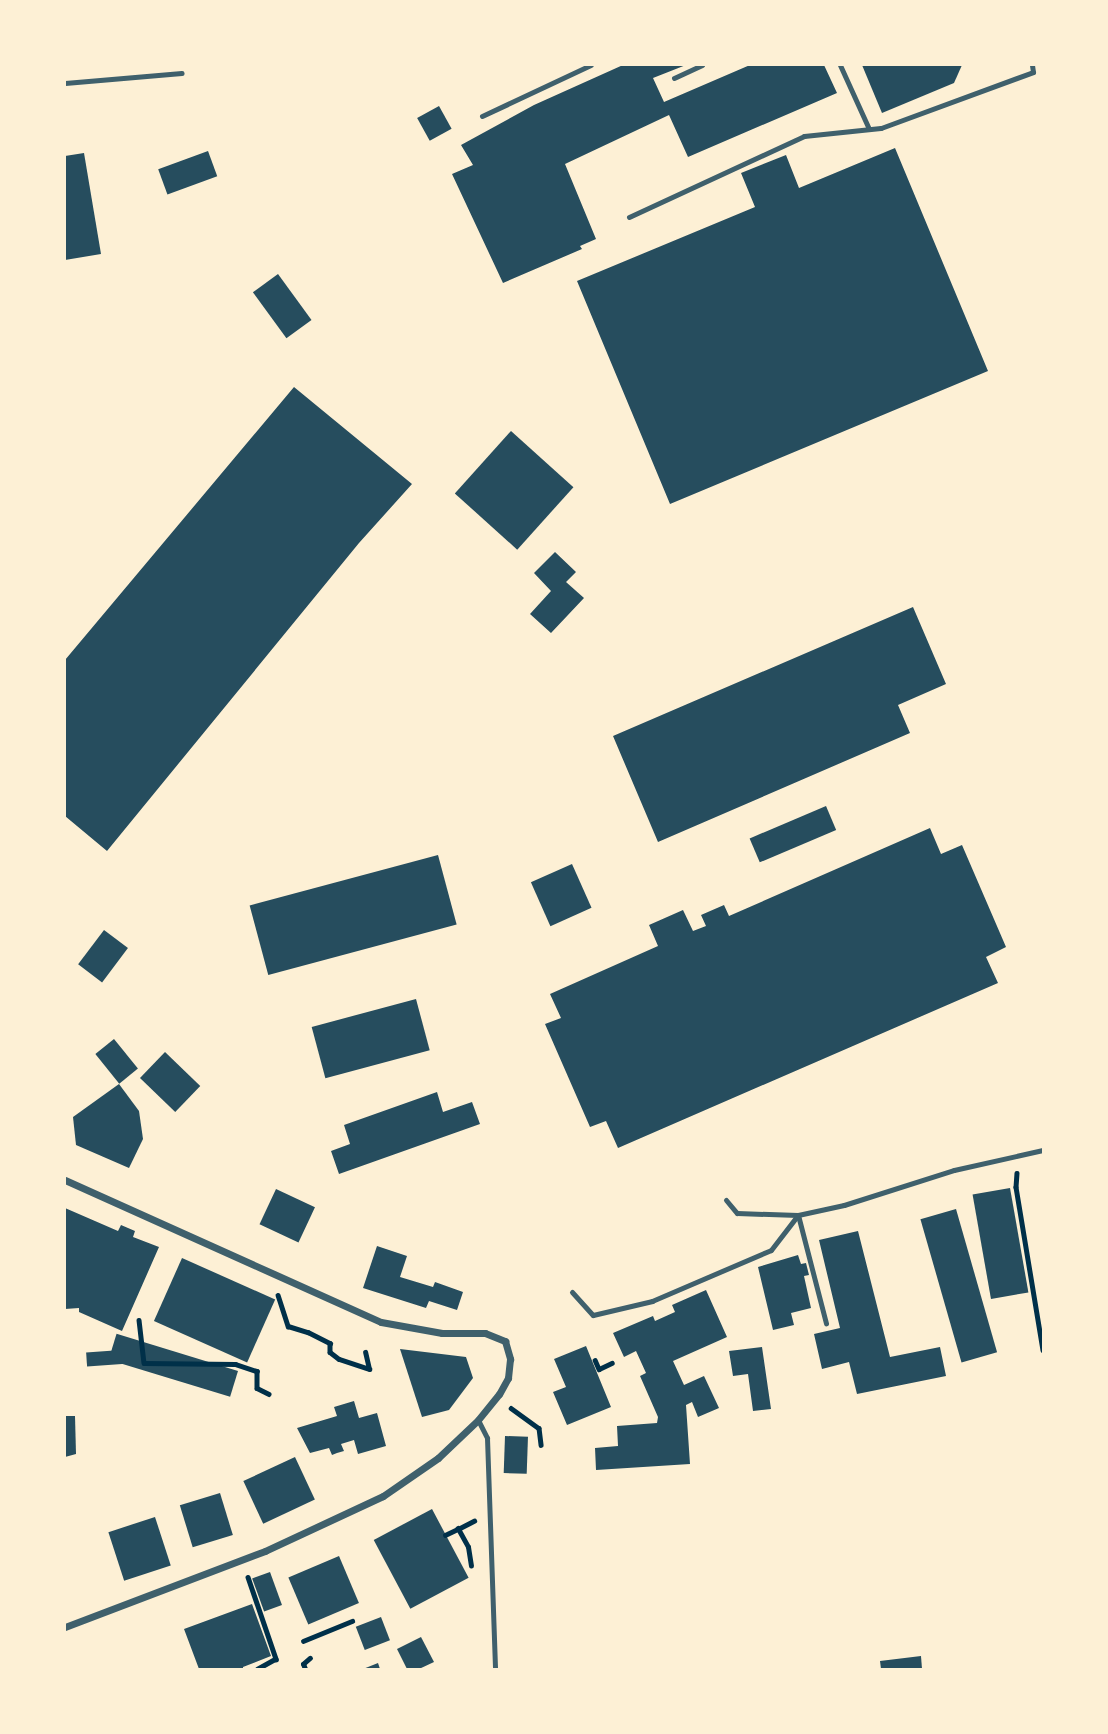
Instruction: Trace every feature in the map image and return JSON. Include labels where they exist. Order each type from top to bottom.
[{"type":"street","points":[[65,1180],[381,1322],[442,1333],[485,1333],[505,1341],[509,1359],[508,1378],[497,1398],[478,1420],[414,1477],[361,1507],[265,1552],[65,1627]]},
{"type":"lane","points":[[482,116],[591,65]]},
{"type":"lane","points":[[674,78],[702,65]]},
{"type":"lane","points":[[840,65],[869,129]]},
{"type":"lane","points":[[629,217],[804,136],[881,128],[1033,72],[1032,65]]},
{"type":"lane","points":[[65,83],[181,73]]},
{"type":"lane","points":[[726,1200],[737,1213],[799,1215],[844,1205],[954,1170],[1043,1150]]},
{"type":"lane","points":[[572,1292],[593,1315],[652,1301],[771,1250],[799,1215]]},
{"type":"lane","points":[[799,1215],[826,1323]]},
{"type":"lane","points":[[478,1420],[487,1438],[495,1669]]},
{"type":"path","points":[[1016,1187],[1043,1350]]},
{"type":"path","points":[[278,1294],[288,1326],[331,1343],[331,1352],[339,1359],[369,1369],[365,1352]]},
{"type":"path","points":[[139,1320],[144,1363],[235,1364],[257,1371],[257,1388],[270,1394]]},
{"type":"path","points":[[595,1360],[599,1368],[612,1363]]},
{"type":"path","points":[[497,1398],[539,1428],[541,1445]]},
{"type":"path","points":[[445,1535],[458,1529]]},
{"type":"path","points":[[247,1576],[276,1659],[258,1669]]},
{"type":"path","points":[[303,1641],[352,1621]]},
{"type":"path","points":[[305,1669],[303,1664],[310,1658]]},
{"type":"building","points":[[623,65],[686,65],[653,78],[664,102],[750,65],[824,65],[837,93],[688,157],[669,115],[565,164],[596,239],[580,246],[582,249],[503,283],[452,174],[473,165],[461,145],[534,105]]},
{"type":"building","points":[[862,65],[962,65],[954,83],[882,113]]},
{"type":"building","points":[[439,106],[452,129],[430,141],[417,118]]},
{"type":"building","points":[[895,148],[988,371],[670,504],[577,281],[755,207],[741,173],[786,155],[799,188]]},
{"type":"building","points":[[208,151],[217,176],[167,194],[158,169]]},
{"type":"building","points":[[84,153],[101,254],[65,260],[65,156]]},
{"type":"building","points":[[278,274],[312,320],[286,338],[253,292]]},
{"type":"building","points":[[294,387],[412,484],[359,543],[107,851],[65,816],[65,660]]},
{"type":"building","points":[[511,431],[573,487],[517,550],[455,493]]},
{"type":"building","points":[[555,552],[576,572],[566,582],[584,598],[551,633],[530,614],[551,591],[534,573]]},
{"type":"building","points":[[913,607],[946,684],[898,705],[910,733],[658,842],[613,736]]},
{"type":"building","points":[[826,806],[836,830],[760,862],[750,838]]},
{"type":"building","points":[[930,828],[941,854],[962,845],[1006,947],[986,957],[998,983],[618,1148],[606,1121],[590,1127],[545,1024],[561,1018],[550,994],[658,946],[649,925],[683,910],[693,931],[706,926],[701,915],[724,905],[729,916]]},
{"type":"building","points":[[438,855],[457,925],[268,975],[250,905]]},
{"type":"building","points":[[572,864],[592,908],[550,926],[531,882]]},
{"type":"building","points":[[104,930],[128,948],[102,982],[78,964]]},
{"type":"building","points":[[416,999],[430,1050],[325,1078],[312,1027]]},
{"type":"building","points":[[114,1039],[138,1069],[119,1084],[95,1054]]},
{"type":"building","points":[[165,1052],[200,1086],[175,1112],[140,1078]]},
{"type":"building","points":[[119,1084],[139,1111],[143,1139],[129,1168],[76,1145],[73,1117]]},
{"type":"building","points":[[437,1092],[443,1112],[472,1102],[480,1124],[339,1174],[331,1151],[350,1144],[344,1125]]},
{"type":"building","points":[[1010,1188],[1028,1292],[991,1299],[973,1195]]},
{"type":"building","points":[[276,1189],[315,1207],[298,1243],[260,1224]]},
{"type":"building","points":[[65,1208],[118,1231],[121,1225],[135,1231],[133,1237],[159,1247],[122,1331],[79,1312],[79,1308],[65,1309]]},
{"type":"building","points":[[956,1209],[997,1352],[962,1362],[920,1219]]},
{"type":"building","points":[[858,1231],[890,1357],[940,1347],[946,1376],[857,1394],[849,1362],[822,1369],[814,1334],[840,1328],[819,1240]]},
{"type":"building","points":[[377,1246],[407,1256],[400,1277],[433,1287],[435,1282],[463,1292],[457,1310],[429,1301],[426,1308],[363,1288]]},
{"type":"building","points":[[798,1255],[801,1264],[806,1263],[809,1275],[804,1276],[811,1308],[791,1313],[794,1325],[773,1330],[758,1267]]},
{"type":"building","points":[[182,1258],[275,1299],[247,1363],[154,1321]]},
{"type":"building","points":[[706,1290],[727,1337],[673,1361],[684,1385],[704,1376],[719,1408],[698,1417],[692,1402],[686,1405],[690,1464],[596,1470],[595,1448],[618,1446],[617,1426],[657,1423],[658,1417],[640,1376],[646,1373],[636,1351],[624,1357],[613,1333],[653,1316],[655,1321],[675,1312],[672,1305]]},
{"type":"building","points":[[117,1334],[238,1371],[230,1397],[109,1360]]},
{"type":"building","points":[[586,1346],[611,1407],[567,1425],[553,1392],[566,1387],[554,1359]]},
{"type":"building","points":[[762,1347],[771,1409],[753,1411],[748,1374],[733,1376],[729,1351]]},
{"type":"building","points":[[135,1349],[136,1363],[87,1366],[86,1352]]},
{"type":"building","points":[[400,1349],[466,1357],[473,1378],[449,1410],[422,1417]]},
{"type":"building","points":[[354,1401],[359,1418],[377,1413],[386,1446],[358,1454],[354,1440],[341,1444],[344,1451],[332,1455],[329,1448],[310,1453],[297,1428],[337,1416],[334,1407]]},
{"type":"building","points":[[65,1416],[75,1416],[76,1454],[65,1457]]},
{"type":"building","points":[[505,1436],[528,1437],[527,1474],[504,1473]]},
{"type":"building","points":[[295,1457],[315,1500],[263,1524],[243,1481]]},
{"type":"building","points":[[220,1493],[233,1535],[193,1547],[180,1505]]},
{"type":"building","points":[[432,1509],[469,1578],[410,1609],[374,1540]]},
{"type":"building","points":[[155,1517],[171,1566],[124,1581],[108,1532]]},
{"type":"building","points":[[339,1556],[359,1603],[308,1624],[288,1577]]},
{"type":"building","points":[[270,1572],[282,1605],[264,1611],[252,1578]]},
{"type":"building","points":[[252,1604],[271,1656],[243,1669],[199,1669],[184,1629]]},
{"type":"building","points":[[381,1617],[390,1640],[365,1650],[356,1627]]},
{"type":"building","points":[[421,1637],[434,1662],[419,1669],[407,1669],[397,1649]]},
{"type":"building","points":[[921,1656],[922,1669],[881,1669],[880,1661]]},
{"type":"building","points":[[378,1663],[380,1669],[363,1669]]}]
